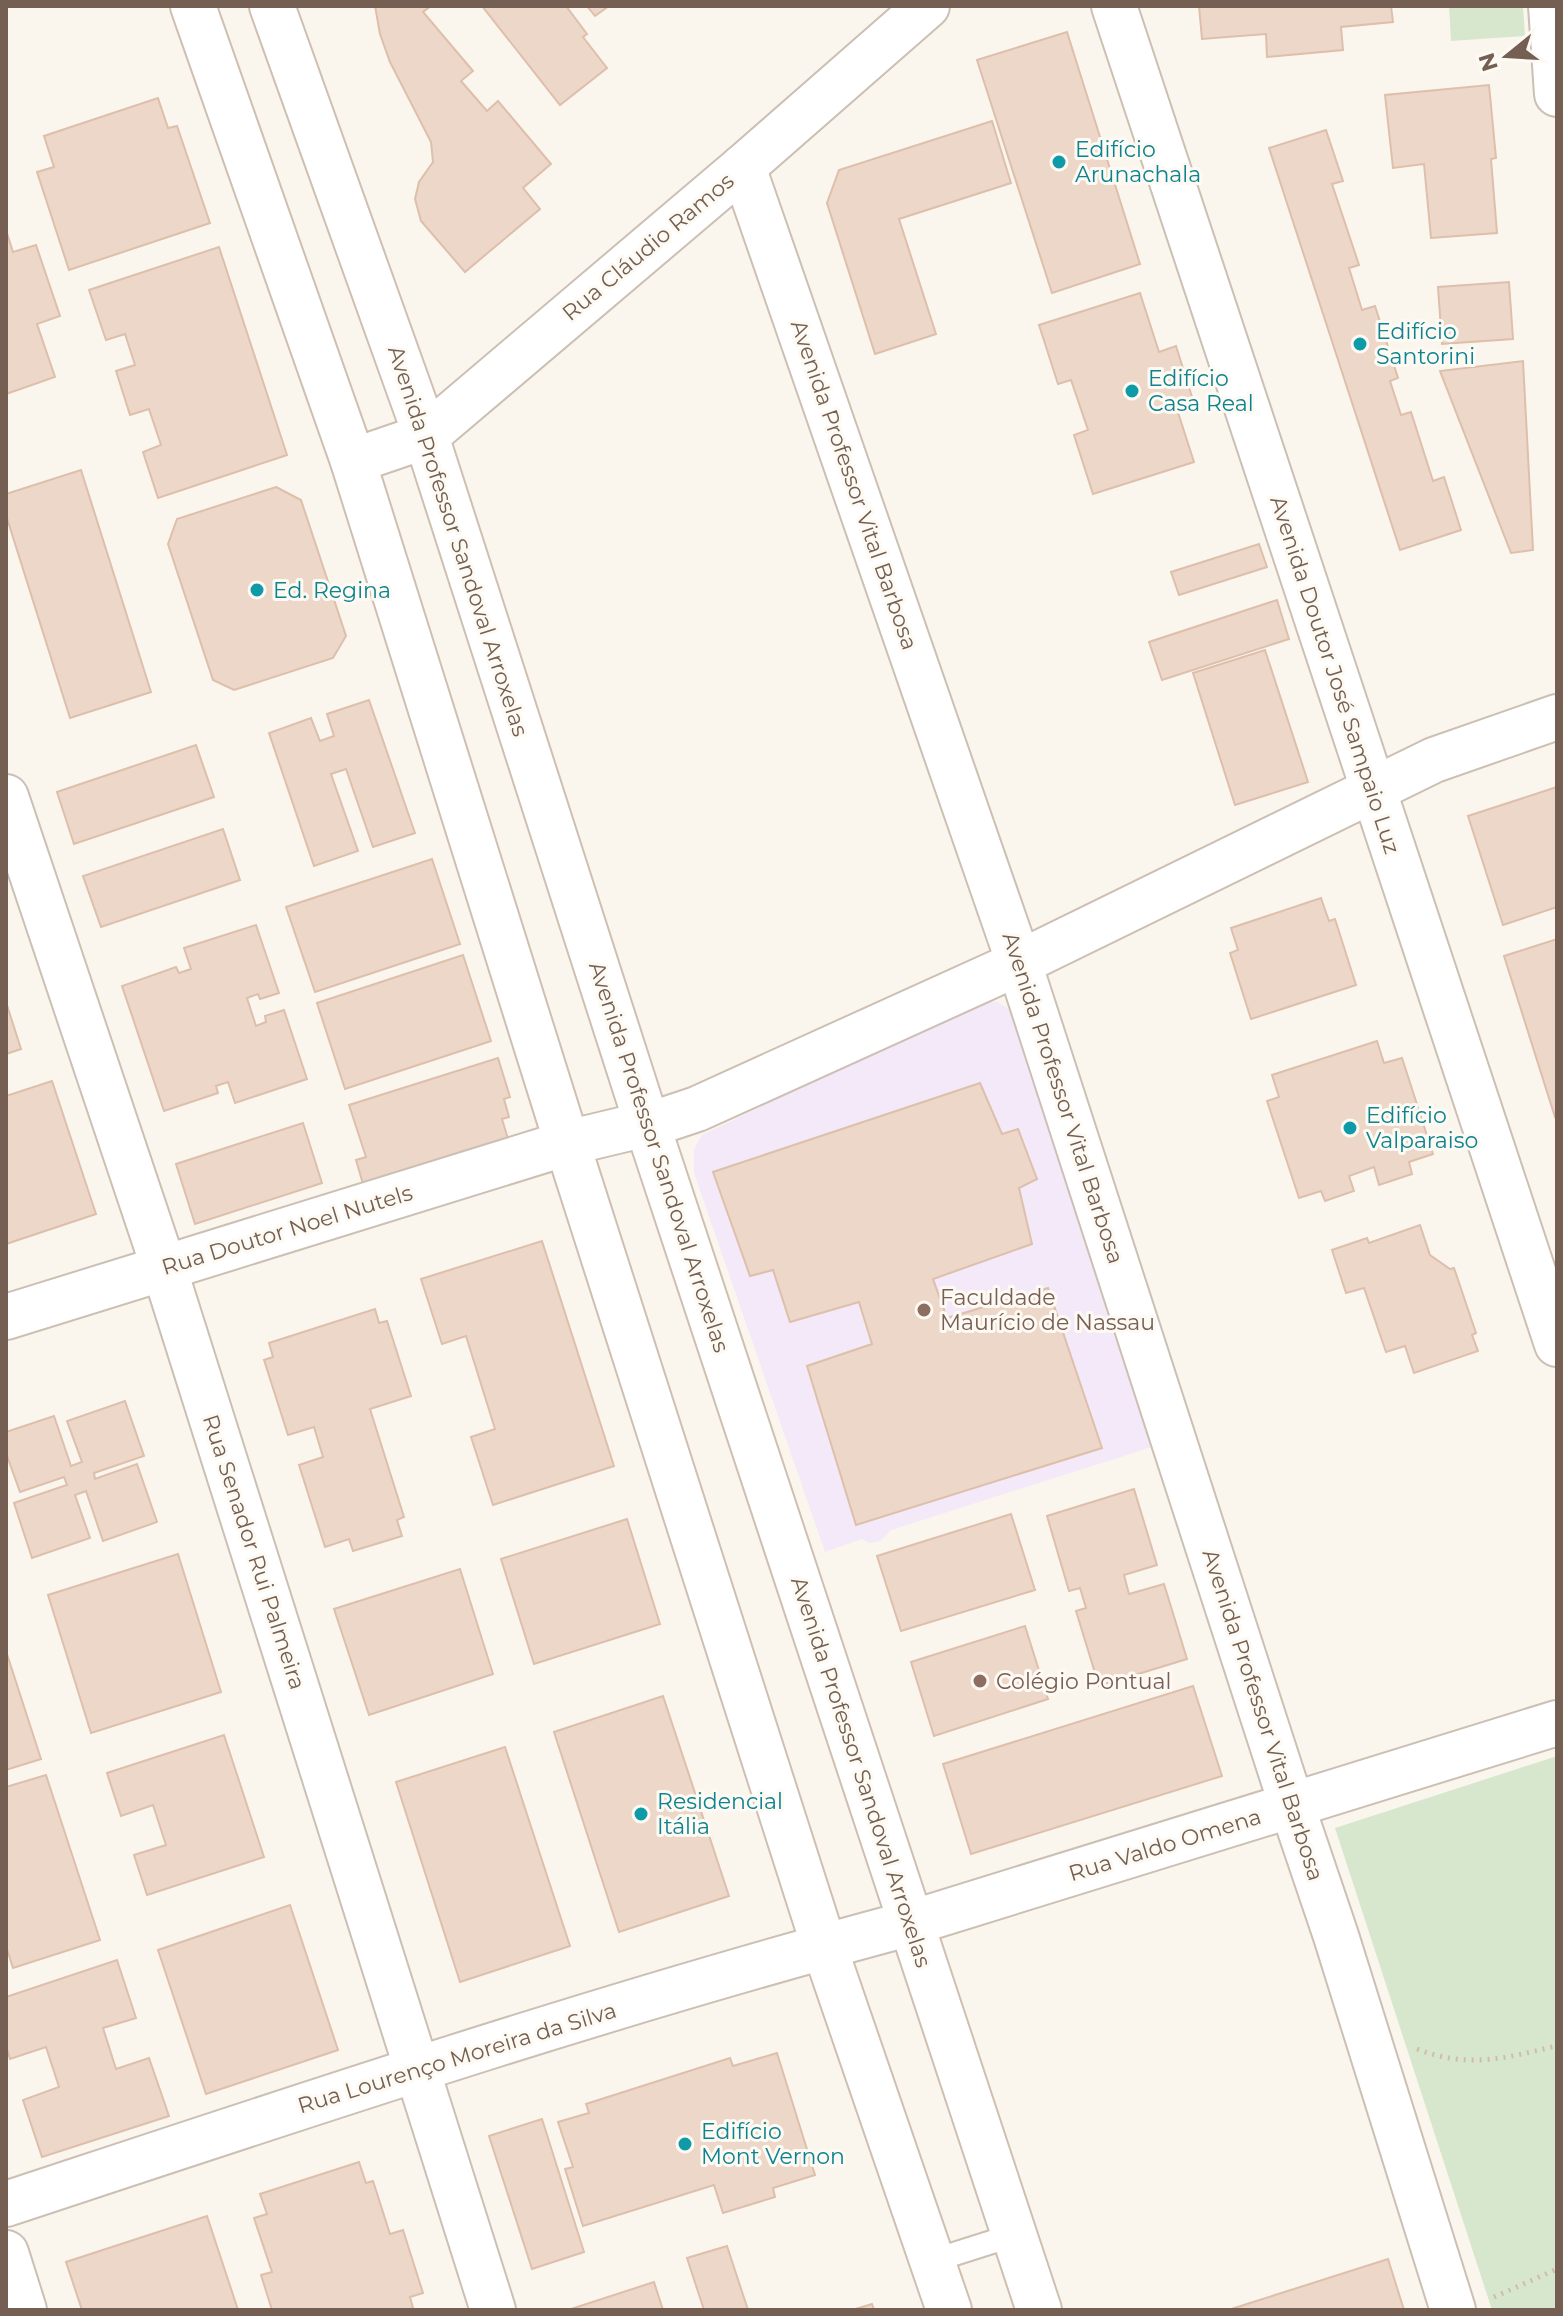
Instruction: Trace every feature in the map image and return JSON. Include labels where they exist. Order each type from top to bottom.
[{"type":"street","points":[[193,6],[353,461],[824,1946],[949,2310]]},
{"type":"street","name":"Avenida Professor Sandoval Arroxelas","points":[[272,6],[426,436],[647,1124],[1039,2310]]},
{"type":"street","name":"Rua Cláudio Ramos","points":[[353,461],[426,436],[927,6]]},
{"type":"street","name":"Avenida Doutor José Sampaio Luz","points":[[1114,6],[1557,1344]]},
{"type":"street","points":[[1551,6],[1557,94]]},
{"type":"street","name":"Avenida Professor Vital Barbosa","points":[[743,167],[1019,963],[1364,2029],[1472,2304]]},
{"type":"street","name":"Rua Doutor Noel Nutels","points":[[6,1317],[567,1143],[697,1109],[1019,963],[1434,760],[1557,717]]},
{"type":"street","name":"Rua Senador Rui Palmeira","points":[[6,797],[164,1268],[493,2310]]},
{"type":"street","name":"Rua Valdo Omena","points":[[911,1923],[1557,1723]]},
{"type":"street","name":"Rua Lourenço Moreira da Silva","points":[[6,2204],[418,2068],[824,1946],[911,1923]]},
{"type":"street","points":[[6,2253],[24,2310]]},
{"type":"lane","points":[[932,2261],[1014,2235]]},
{"type":"path","points":[[1364,2029],[1440,2058],[1494,2060],[1557,2047],[1557,2038]]},
{"type":"path","points":[[1472,2304],[1557,2269]]},
{"type":"shaded area","name":"Faculdade Maurício de Nassau","points":[[987,1001],[998,1002],[1010,1010],[1152,1447],[891,1530],[880,1541],[869,1543],[862,1539],[825,1552],[694,1173],[694,1149],[702,1135],[968,1007]]},
{"type":"green space","points":[[1449,6],[1523,6],[1525,36],[1451,41]]},
{"type":"green space","points":[[1557,1756],[1557,2310],[1492,2310],[1335,1828]]},
{"type":"building","points":[[375,6],[431,6],[423,12],[473,71],[461,81],[487,111],[498,101],[551,164],[523,188],[540,209],[465,272],[421,221],[415,199],[419,182],[433,162],[431,142],[390,62],[380,34]]},
{"type":"building","points":[[482,6],[566,6],[587,34],[583,37],[607,68],[560,105]]},
{"type":"building","points":[[587,6],[609,6],[595,16]]},
{"type":"building","points":[[1199,6],[1391,6],[1393,22],[1341,27],[1343,50],[1267,57],[1266,34],[1202,39]]},
{"type":"building","name":"Edifício Arunachala","points":[[1067,32],[1140,264],[1052,293],[977,60]]},
{"type":"building","points":[[1489,85],[1496,158],[1491,159],[1497,233],[1431,238],[1424,164],[1393,168],[1385,95]]},
{"type":"building","points":[[158,98],[168,128],[177,126],[210,223],[69,270],[37,172],[54,167],[44,136]]},
{"type":"building","points":[[992,121],[1011,183],[899,219],[936,334],[875,354],[827,203],[839,170]]},
{"type":"building","name":"Edifício Santorini","points":[[1326,130],[1343,181],[1332,184],[1359,265],[1349,268],[1362,310],[1375,306],[1398,378],[1390,381],[1401,415],[1411,412],[1433,481],[1444,477],[1461,530],[1400,550],[1269,148]]},
{"type":"building","points":[[6,230],[13,252],[36,245],[60,316],[37,324],[55,377],[6,394]]},
{"type":"building","points":[[219,247],[287,455],[158,498],[143,452],[161,445],[149,409],[130,415],[116,371],[135,365],[125,334],[106,340],[89,290]]},
{"type":"building","points":[[1509,282],[1513,339],[1442,344],[1438,287]]},
{"type":"building","name":"Edifício Casa Real","points":[[1140,293],[1159,352],[1176,346],[1192,397],[1175,403],[1194,462],[1093,494],[1074,435],[1088,430],[1071,380],[1058,384],[1039,325]]},
{"type":"building","points":[[1523,361],[1533,550],[1511,553],[1440,371]]},
{"type":"building","points":[[81,470],[151,692],[70,718],[6,515],[6,494]]},
{"type":"building","name":"Ed. Regina","points":[[276,487],[301,500],[346,636],[333,658],[234,690],[213,680],[168,544],[177,519]]},
{"type":"building","points":[[1259,544],[1267,567],[1179,595],[1171,572]]},
{"type":"building","points":[[1277,600],[1289,639],[1162,680],[1149,642]]},
{"type":"building","points":[[1265,650],[1308,782],[1235,805],[1193,673]]},
{"type":"building","points":[[369,700],[415,833],[373,847],[346,769],[331,774],[358,851],[314,866],[269,733],[311,718],[320,741],[334,736],[327,714]]},
{"type":"building","points":[[196,745],[214,797],[74,844],[57,792]]},
{"type":"building","points":[[1557,787],[1557,907],[1503,925],[1468,816]]},
{"type":"building","points":[[223,829],[240,880],[101,927],[83,876]]},
{"type":"building","points":[[432,859],[460,944],[315,992],[286,907]]},
{"type":"building","points":[[1321,898],[1329,921],[1335,919],[1356,985],[1251,1019],[1230,953],[1238,950],[1231,928]]},
{"type":"building","points":[[256,925],[279,993],[260,999],[258,994],[247,998],[256,1026],[266,1022],[265,1016],[284,1010],[307,1079],[235,1103],[228,1082],[216,1086],[218,1093],[164,1111],[122,986],[176,967],[179,973],[191,969],[184,948]]},
{"type":"building","points":[[1557,939],[1557,1116],[1555,1117],[1504,956]]},
{"type":"building","points":[[463,955],[491,1041],[345,1089],[317,1003]]},
{"type":"building","points":[[6,1002],[21,1049],[6,1054]]},
{"type":"building","name":"Edifício Valparaiso","points":[[1377,1041],[1384,1063],[1402,1058],[1433,1154],[1409,1162],[1412,1174],[1379,1185],[1374,1167],[1349,1176],[1354,1191],[1325,1201],[1321,1191],[1299,1198],[1267,1101],[1279,1097],[1272,1075]]},
{"type":"building","points":[[498,1058],[510,1097],[504,1099],[509,1117],[502,1119],[508,1139],[363,1184],[356,1160],[366,1157],[349,1105]]},
{"type":"building","points":[[52,1081],[96,1214],[6,1244],[6,1096]]},
{"type":"building","points":[[980,1083],[1002,1134],[1018,1129],[1037,1179],[1019,1188],[1032,1244],[933,1279],[947,1318],[1048,1288],[1102,1448],[856,1525],[807,1366],[872,1344],[859,1302],[790,1322],[773,1270],[750,1276],[713,1172]]},
{"type":"building","points":[[303,1123],[322,1183],[195,1224],[176,1164]]},
{"type":"building","points":[[1420,1225],[1430,1255],[1450,1269],[1454,1268],[1476,1333],[1472,1335],[1478,1351],[1414,1373],[1405,1346],[1386,1352],[1364,1288],[1346,1293],[1332,1250],[1367,1238],[1369,1243]]},
{"type":"building","points":[[542,1241],[614,1466],[493,1505],[471,1437],[495,1429],[466,1336],[442,1344],[421,1279]]},
{"type":"building","points":[[375,1309],[379,1323],[387,1321],[411,1396],[370,1409],[404,1517],[397,1520],[402,1536],[353,1551],[349,1539],[325,1547],[299,1465],[323,1457],[314,1427],[288,1435],[264,1360],[273,1357],[269,1343]]},
{"type":"building","points":[[125,1401],[144,1456],[94,1473],[95,1479],[137,1464],[157,1522],[103,1541],[86,1491],[75,1495],[90,1538],[32,1558],[14,1503],[67,1485],[64,1477],[20,1492],[6,1453],[6,1432],[54,1416],[71,1466],[82,1462],[67,1421]]},
{"type":"building","points":[[1134,1489],[1157,1565],[1124,1575],[1129,1594],[1164,1584],[1187,1659],[1099,1686],[1076,1611],[1086,1608],[1080,1588],[1069,1591],[1047,1516]]},
{"type":"building","points":[[1011,1514],[1035,1590],[901,1631],[877,1556]]},
{"type":"building","points":[[627,1519],[660,1624],[534,1664],[501,1559]]},
{"type":"building","points":[[178,1554],[221,1692],[91,1733],[48,1595]]},
{"type":"building","points":[[460,1569],[493,1674],[369,1715],[334,1609]]},
{"type":"building","name":"Colégio Pontual","points":[[1025,1626],[1048,1699],[934,1736],[911,1662]]},
{"type":"building","points":[[6,1651],[41,1759],[6,1770]]},
{"type":"building","points":[[1193,1686],[1222,1776],[971,1854],[943,1764]]},
{"type":"building","name":"Residencial Itália","points":[[663,1696],[729,1896],[619,1932],[554,1732]]},
{"type":"building","points":[[224,1735],[264,1857],[147,1895],[134,1855],[166,1845],[153,1805],[121,1816],[107,1773]]},
{"type":"building","points":[[505,1747],[570,1946],[460,1982],[396,1782]]},
{"type":"building","points":[[46,1775],[100,1940],[13,1968],[6,1946],[6,1787]]},
{"type":"building","points":[[290,1905],[338,2050],[206,2094],[158,1950]]},
{"type":"building","points":[[117,1960],[136,2018],[103,2028],[116,2069],[149,2058],[169,2116],[42,2157],[23,2100],[59,2087],[46,2047],[10,2059],[6,2046],[6,1997]]},
{"type":"building","name":"Edifício Mont Vernon","points":[[777,2053],[815,2175],[773,2188],[775,2197],[723,2213],[714,2185],[583,2226],[565,2169],[573,2167],[558,2122],[589,2113],[586,2104],[730,2058],[733,2066]]},
{"type":"building","points":[[542,2119],[584,2252],[532,2269],[489,2136]]},
{"type":"building","points":[[359,2162],[366,2183],[373,2181],[390,2234],[403,2230],[423,2293],[410,2297],[413,2308],[407,2310],[272,2310],[261,2275],[272,2272],[254,2218],[267,2214],[260,2194]]},
{"type":"building","points":[[207,2216],[238,2310],[82,2310],[66,2262]]},
{"type":"building","points":[[727,2246],[748,2310],[704,2310],[687,2258]]},
{"type":"building","points":[[1388,2259],[1404,2310],[1228,2310]]},
{"type":"building","points":[[654,2282],[663,2310],[568,2310]]},
{"type":"building","points":[[872,2304],[874,2310],[852,2310]]},
{"type":"place","name":"Edifício Arunachala","points":[[1059,162]]},
{"type":"place","name":"Edifício Santorini","points":[[1360,344]]},
{"type":"place","name":"Edifício Casa Real","points":[[1132,391]]},
{"type":"place","name":"Ed. Regina","points":[[257,590]]},
{"type":"place","name":"Edifício Valparaiso","points":[[1350,1128]]},
{"type":"place","name":"Faculdade Maurício de Nassau","points":[[924,1310]]},
{"type":"place","name":"Colégio Pontual","points":[[980,1681]]},
{"type":"place","name":"Residencial Itália","points":[[641,1814]]},
{"type":"place","name":"Edifício Mont Vernon","points":[[685,2144]]}]
